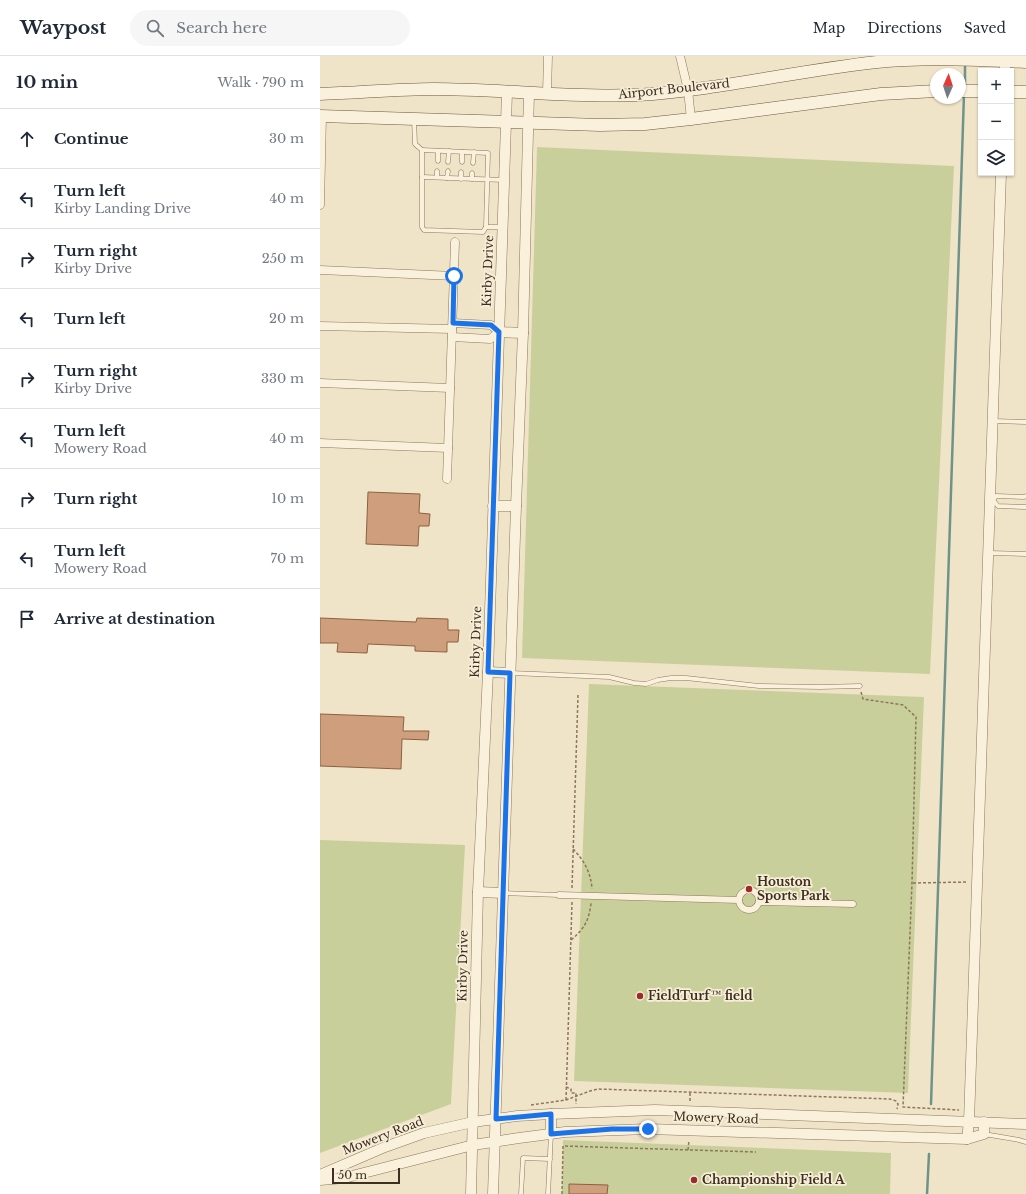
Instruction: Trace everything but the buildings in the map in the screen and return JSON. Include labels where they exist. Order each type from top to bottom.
[{"type":"main road","name":"Airport Boulevard","points":[[320,94],[434,89],[630,95],[688,90],[877,62],[917,60],[986,60],[1005,66],[1026,62]]},
{"type":"main road","points":[[321,116],[600,125],[645,124],[881,94],[930,91]]},
{"type":"main road","points":[[966,91],[978,91]]},
{"type":"main road","points":[[1014,92],[1026,92]]},
{"type":"street","points":[[546,93],[548,56]]},
{"type":"street","points":[[680,56],[688,90],[692,119]]},
{"type":"street","name":"Kirby Drive","points":[[471,1194],[478,892],[488,672],[507,92]]},
{"type":"street","points":[[493,1194],[530,93]]},
{"type":"street","points":[[320,205],[321,116]]},
{"type":"street","points":[[967,1139],[970,1110],[992,500],[1001,176]]},
{"type":"street","points":[[446,479],[455,242]]},
{"type":"street","points":[[320,270],[454,276]]},
{"type":"street","points":[[320,326],[452,330],[491,325],[499,332],[523,333]]},
{"type":"street","points":[[452,330],[490,339],[499,332]]},
{"type":"street","points":[[320,383],[450,388]]},
{"type":"street","points":[[320,443],[448,448]]},
{"type":"street","points":[[493,506],[516,506]]},
{"type":"street","points":[[488,672],[510,673]]},
{"type":"street","points":[[750,890],[756,893],[759,898],[759,902],[757,908],[750,910],[741,907],[739,900],[744,892],[750,890]]},
{"type":"street","points":[[478,892],[503,893]]},
{"type":"street","points":[[559,895],[739,900]]},
{"type":"street","points":[[759,902],[852,904]]},
{"type":"street","name":"Mowery Road","points":[[320,1175],[385,1147],[424,1133],[473,1122],[551,1114],[655,1110],[1026,1124]]},
{"type":"street","points":[[742,1113],[742,1132]]},
{"type":"street","points":[[551,1114],[551,1134]]},
{"type":"street","points":[[984,1122],[984,1134]]},
{"type":"street","name":"Mowery Road","points":[[320,1180],[344,1178],[473,1145],[495,1141],[551,1134],[612,1129],[967,1139],[984,1134]]},
{"type":"lane","points":[[414,119],[415,144],[422,150],[488,153],[486,227],[483,232],[424,230],[422,227],[422,150]]},
{"type":"lane","points":[[438,151],[438,161]]},
{"type":"lane","points":[[448,162],[449,151]]},
{"type":"lane","points":[[462,152],[462,162]]},
{"type":"lane","points":[[473,163],[474,152]]},
{"type":"lane","points":[[437,171],[437,178]]},
{"type":"lane","points":[[448,171],[448,178]]},
{"type":"lane","points":[[461,172],[461,179]]},
{"type":"lane","points":[[472,172],[472,179]]},
{"type":"lane","points":[[422,177],[504,180]]},
{"type":"lane","points":[[486,227],[503,227]]},
{"type":"lane","points":[[993,421],[1026,422]]},
{"type":"lane","points":[[1026,496],[996,496],[992,500],[998,506],[1026,507]]},
{"type":"lane","points":[[989,553],[1026,554]]},
{"type":"lane","points":[[510,673],[608,677],[646,684],[658,680],[686,678],[759,686],[860,686]]},
{"type":"lane","points":[[503,893],[559,895]]},
{"type":"lane","points":[[548,1194],[551,1134]]},
{"type":"lane","points":[[984,1134],[1026,1142]]},
{"type":"lane","points":[[522,1194],[523,1158],[550,1159]]},
{"type":"path","points":[[860,686],[863,699],[903,705],[916,717],[904,1108],[970,1110]]},
{"type":"path","points":[[912,883],[978,882]]},
{"type":"path","points":[[566,1087],[571,1088],[571,1093],[576,1093],[576,1106]]},
{"type":"path","points":[[531,1105],[566,1100],[598,1089],[890,1099],[896,1101],[898,1104],[897,1119]]},
{"type":"path","points":[[690,1093],[690,1105]]},
{"type":"path","points":[[688,1150],[689,1136]]},
{"type":"path","points":[[562,1194],[563,1146],[756,1152]]},
{"type":"green space","points":[[537,147],[954,166],[930,674],[522,658]]},
{"type":"green space","name":"Houston Sports Park","points":[[589,684],[924,697],[908,1093],[574,1081]]},
{"type":"green space","points":[[320,840],[465,845],[451,1104],[320,1153]]},
{"type":"green space","points":[[563,1140],[891,1153],[890,1194],[562,1194]]},
{"type":"waterway","points":[[965,62],[965,68]]},
{"type":"waterway","points":[[931,1104],[964,104]]},
{"type":"waterway","points":[[927,1194],[929,1154]]},
{"type":"place","name":"Houston Sports Park","points":[[749,889]]},
{"type":"place","name":"FieldTurf™ field","points":[[640,996]]},
{"type":"place","name":"Championship Field A","points":[[694,1180]]},
{"type":"route","points":[[454,276],[453,323],[491,325],[499,332],[488,672],[510,673],[496,1119],[551,1114],[551,1134],[612,1129],[648,1129]]}]
